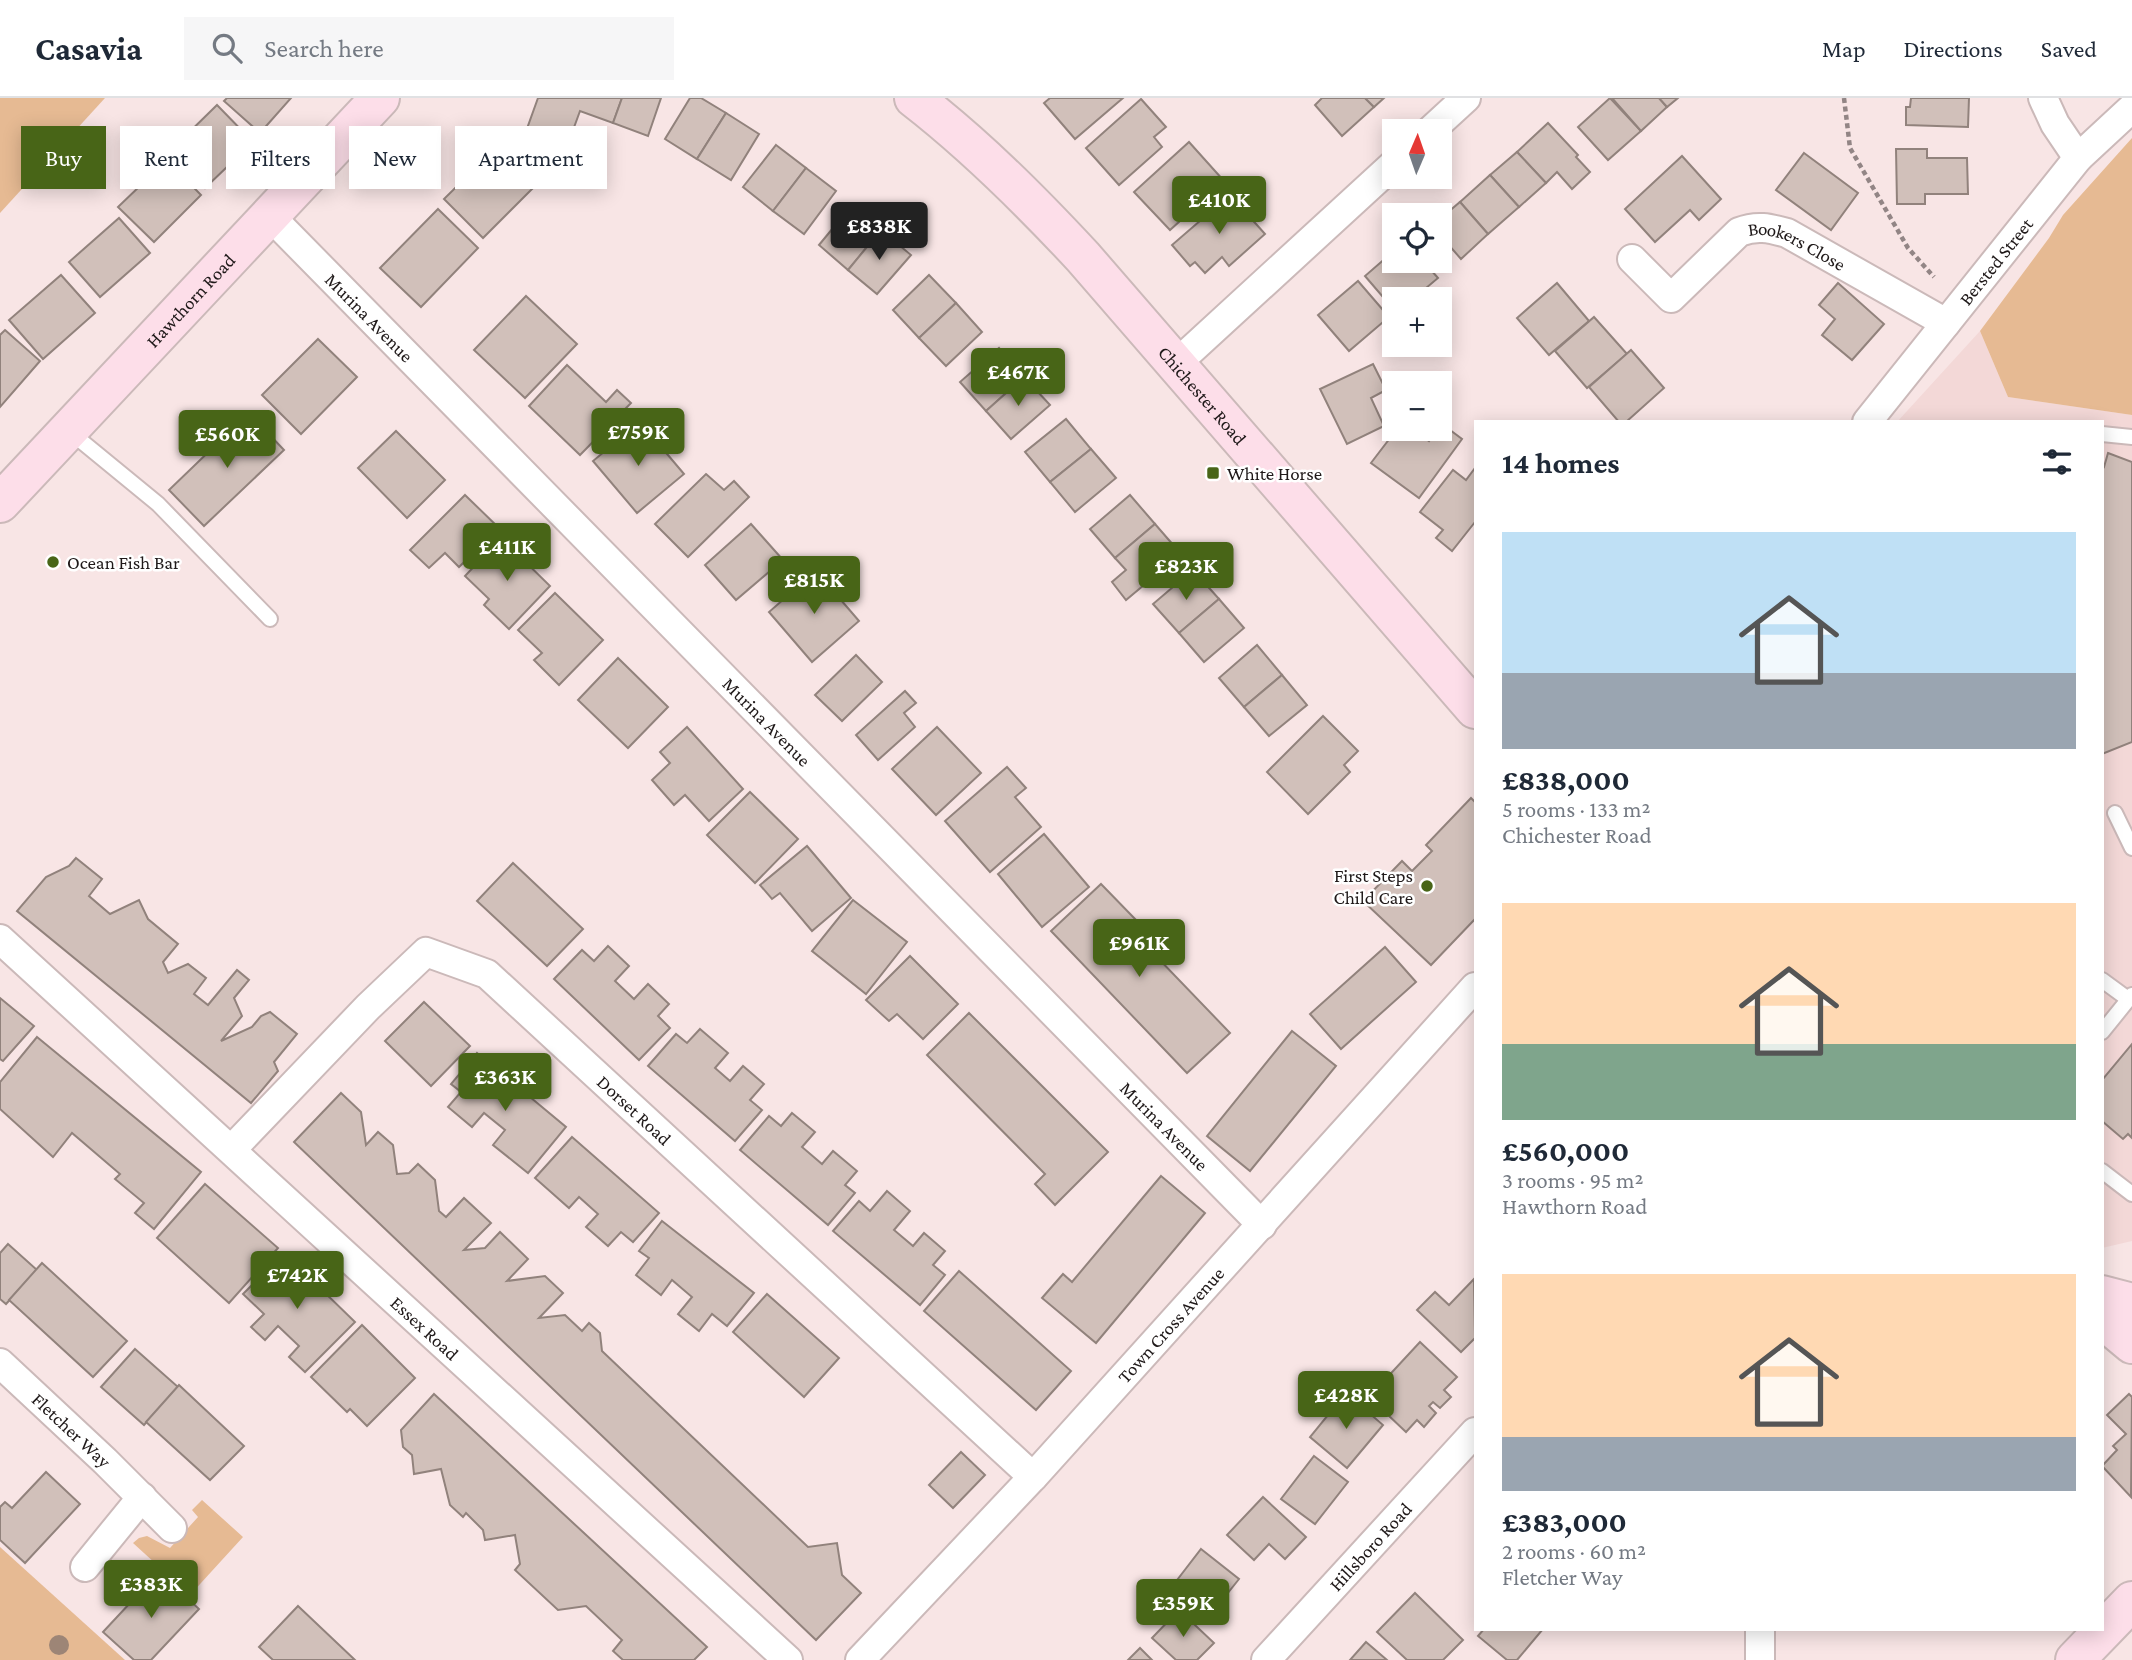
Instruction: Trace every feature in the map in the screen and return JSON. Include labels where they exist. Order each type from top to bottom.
[{"type":"main road","name":"Hawthorn Road","points":[[0,503],[380,98]]},
{"type":"main road","name":"Chichester Road","points":[[914,98],[957,131],[1025,194],[1177,363],[1474,708]]},
{"type":"main road","points":[[2104,1296],[2132,1303]]},
{"type":"main road","points":[[2104,1321],[2132,1344]]},
{"type":"main road","points":[[2104,1630],[2132,1601]]},
{"type":"main road","points":[[2075,1660],[2103,1631]]},
{"type":"street","points":[[1443,119],[1466,98]]},
{"type":"street","points":[[2043,98],[2055,124],[2078,158]]},
{"type":"street","name":"Bersted Street","points":[[1869,420],[2078,158],[2132,108]]},
{"type":"street","points":[[1177,363],[1382,175]]},
{"type":"street","name":"Murina Avenue","points":[[270,216],[1262,1226]]},
{"type":"street","name":"Bookers Close","points":[[1632,259],[1671,298],[1739,232],[1752,227],[1766,227],[1787,233],[1952,316]]},
{"type":"street","name":"Essex Road","points":[[0,939],[788,1660]]},
{"type":"street","name":"Dorset Road","points":[[232,1149],[368,1007],[426,953],[487,974],[1033,1477]]},
{"type":"street","name":"Town Cross Avenue","points":[[860,1660],[1033,1477],[1474,988]]},
{"type":"street","name":"Fletcher Way","points":[[0,1363],[22,1381],[172,1528]]},
{"type":"street","name":"Hillsboro Road","points":[[1266,1660],[1474,1433]]},
{"type":"street","points":[[85,1567],[142,1497]]},
{"type":"street","points":[[1760,1631],[1760,1660]]},
{"type":"lane","points":[[68,430],[158,504],[270,619]]},
{"type":"lane","points":[[2104,434],[2132,437]]},
{"type":"lane","points":[[2115,813],[2132,848]]},
{"type":"lane","points":[[2104,981],[2130,997],[2104,1030]]},
{"type":"lane","points":[[2104,1173],[2132,1194]]},
{"type":"path","points":[[1844,98],[1850,148],[1908,248],[1939,282],[1952,316]]},
{"type":"shaded area","points":[[0,98],[105,98],[79,126],[21,126],[22,189],[0,213]]},
{"type":"shaded area","points":[[2132,138],[2132,415],[2008,397],[1980,331],[2063,215]]},
{"type":"shaded area","points":[[1980,331],[2008,397],[2132,415],[2132,1241],[2104,1248],[2104,420],[1899,420]]},
{"type":"shaded area","points":[[202,1500],[243,1537],[190,1595],[133,1543],[147,1536],[170,1548],[198,1517],[192,1510]]},
{"type":"shaded area","points":[[0,1547],[125,1660],[0,1660]]},
{"type":"building","points":[[227,98],[291,98],[266,126],[252,126],[224,101]]},
{"type":"building","points":[[538,98],[622,98],[613,123],[580,111],[575,126],[528,126]]},
{"type":"building","points":[[622,98],[661,98],[648,136],[613,123]]},
{"type":"building","points":[[690,98],[701,98],[726,113],[697,159],[665,139]]},
{"type":"building","points":[[1050,98],[1123,98],[1075,139],[1044,103]]},
{"type":"building","points":[[1322,98],[1365,98],[1374,107],[1342,136],[1315,105]]},
{"type":"building","points":[[1365,98],[1384,98],[1374,107]]},
{"type":"building","points":[[1610,98],[1641,131],[1608,160],[1578,127]]},
{"type":"building","points":[[1612,98],[1659,98],[1667,107],[1641,131]]},
{"type":"building","points":[[1659,98],[1678,98],[1667,107]]},
{"type":"building","points":[[1911,98],[1969,98],[1968,127],[1906,125],[1906,107],[1910,107]]},
{"type":"building","points":[[1141,99],[1166,127],[1154,137],[1162,147],[1119,185],[1086,148]]},
{"type":"building","points":[[217,105],[237,126],[226,126],[226,168],[212,181],[212,126],[196,126]]},
{"type":"building","points":[[726,113],[759,134],[731,180],[697,159]]},
{"type":"building","points":[[1548,123],[1590,172],[1572,189],[1557,172],[1546,183],[1517,152]]},
{"type":"building","points":[[1189,142],[1224,181],[1170,230],[1134,192]]},
{"type":"building","points":[[776,145],[806,168],[773,211],[743,187]]},
{"type":"building","points":[[1896,149],[1927,149],[1927,158],[1967,158],[1968,194],[1925,194],[1925,204],[1897,204]]},
{"type":"building","points":[[1517,152],[1546,183],[1519,207],[1490,175]]},
{"type":"building","points":[[1804,153],[1858,193],[1831,230],[1776,190]]},
{"type":"building","points":[[1682,156],[1721,199],[1699,220],[1690,210],[1655,242],[1625,209]]},
{"type":"building","points":[[806,168],[836,191],[804,234],[773,211]]},
{"type":"building","points":[[1490,175],[1519,207],[1488,234],[1460,202]]},
{"type":"building","points":[[455,188],[532,189],[483,238],[444,199]]},
{"type":"building","points":[[137,189],[195,189],[201,195],[154,242],[118,207]]},
{"type":"building","points":[[1230,195],[1265,234],[1229,266],[1222,257],[1205,273],[1195,262],[1190,266],[1172,245]]},
{"type":"building","points":[[1460,202],[1488,234],[1461,259],[1452,249],[1452,209]]},
{"type":"building","points":[[852,205],[881,230],[848,270],[819,245]]},
{"type":"building","points":[[438,209],[478,248],[421,307],[380,268]]},
{"type":"building","points":[[119,218],[150,253],[100,297],[69,262]]},
{"type":"building","points":[[881,230],[911,255],[877,294],[848,270]]},
{"type":"building","points":[[1382,261],[1382,273],[1434,273],[1438,278],[1427,287],[1382,287],[1382,296],[1365,276]]},
{"type":"building","points":[[61,275],[95,313],[43,359],[9,320]]},
{"type":"building","points":[[929,275],[956,303],[919,338],[893,310]]},
{"type":"building","points":[[1358,281],[1382,309],[1382,323],[1349,351],[1318,315]]},
{"type":"building","points":[[1557,283],[1589,321],[1549,355],[1517,318]]},
{"type":"building","points":[[1838,283],[1884,324],[1852,360],[1822,335],[1835,319],[1819,305]]},
{"type":"building","points":[[526,296],[577,344],[525,398],[474,350]]},
{"type":"building","points":[[956,303],[982,332],[946,366],[919,338]]},
{"type":"building","points":[[1594,317],[1627,354],[1587,388],[1555,351]]},
{"type":"building","points":[[5,330],[40,361],[0,407],[0,335]]},
{"type":"building","points":[[318,339],[357,377],[301,434],[262,395]]},
{"type":"building","points":[[999,348],[1024,377],[986,411],[960,382]]},
{"type":"building","points":[[1631,350],[1664,388],[1628,420],[1617,420],[1589,387]]},
{"type":"building","points":[[1373,364],[1382,382],[1382,392],[1371,398],[1382,427],[1347,444],[1320,389]]},
{"type":"building","points":[[567,365],[606,402],[617,390],[631,403],[580,455],[529,406]]},
{"type":"building","points":[[1024,377],[1050,405],[1011,439],[986,411]]},
{"type":"building","points":[[249,413],[284,450],[204,526],[169,490]]},
{"type":"building","points":[[1066,419],[1091,449],[1050,482],[1025,452]]},
{"type":"building","points":[[640,422],[684,474],[637,513],[593,461]]},
{"type":"building","points":[[396,431],[445,480],[407,518],[358,468]]},
{"type":"building","points":[[1452,432],[1462,439],[1419,498],[1371,463],[1388,441],[1452,441]]},
{"type":"building","points":[[1091,449],[1116,478],[1075,512],[1050,482]]},
{"type":"building","points":[[2108,453],[2132,462],[2132,742],[2104,753],[2104,467]]},
{"type":"building","points":[[1474,469],[1474,523],[1452,551],[1436,538],[1443,530],[1420,512],[1453,470],[1466,480]]},
{"type":"building","points":[[706,474],[724,490],[734,481],[749,497],[688,557],[655,524]]},
{"type":"building","points":[[465,495],[499,528],[459,567],[445,553],[429,568],[410,550]]},
{"type":"building","points":[[1130,495],[1155,524],[1115,558],[1090,529]]},
{"type":"building","points":[[751,524],[783,560],[736,600],[705,565]]},
{"type":"building","points":[[1155,524],[1181,554],[1126,600],[1112,582],[1126,570],[1115,558]]},
{"type":"building","points":[[501,538],[550,586],[509,629],[484,605],[489,599],[465,576]]},
{"type":"building","points":[[1193,570],[1219,599],[1179,633],[1153,604]]},
{"type":"building","points":[[816,571],[859,621],[812,662],[769,612]]},
{"type":"building","points":[[555,593],[603,640],[559,685],[534,660],[542,653],[518,630]]},
{"type":"building","points":[[1219,599],[1244,628],[1204,662],[1179,633]]},
{"type":"building","points":[[1257,645],[1282,675],[1244,707],[1219,678]]},
{"type":"building","points":[[856,655],[882,682],[842,721],[815,695]]},
{"type":"building","points":[[618,658],[668,707],[628,748],[578,700]]},
{"type":"building","points":[[1282,675],[1307,705],[1269,736],[1244,707]]},
{"type":"building","points":[[905,691],[916,703],[904,713],[915,727],[878,760],[856,735]]},
{"type":"building","points":[[1323,716],[1358,751],[1344,765],[1350,772],[1308,814],[1267,772]]},
{"type":"building","points":[[687,727],[743,789],[709,821],[685,795],[674,805],[652,780],[670,763],[660,752]]},
{"type":"building","points":[[937,727],[981,773],[936,815],[892,769]]},
{"type":"building","points":[[1007,767],[1026,788],[1015,797],[1041,827],[990,872],[945,821]]},
{"type":"building","points":[[750,792],[798,839],[755,883],[707,835]]},
{"type":"building","name":"First Steps Child Care","points":[[1471,798],[1474,801],[1474,920],[1431,965],[1363,901],[1402,861],[1412,871],[1432,851],[1426,845]]},
{"type":"building","points":[[1044,834],[1089,887],[1042,927],[998,874]]},
{"type":"building","points":[[807,846],[851,898],[812,931],[780,893],[772,899],[760,885]]},
{"type":"building","points":[[76,858],[102,879],[89,896],[110,914],[139,900],[148,919],[178,944],[163,962],[168,973],[188,964],[206,978],[194,994],[208,1005],[237,970],[249,980],[234,998],[242,1016],[221,1041],[252,1027],[261,1016],[270,1012],[297,1034],[274,1062],[278,1071],[251,1103],[17,911],[46,877],[69,866]]},
{"type":"building","points":[[513,863],[583,929],[547,966],[477,901]]},
{"type":"building","points":[[1101,884],[1137,921],[1129,928],[1230,1033],[1187,1073],[1051,931]]},
{"type":"building","points":[[853,900],[907,942],[866,994],[812,951]]},
{"type":"building","points":[[608,946],[629,966],[615,981],[634,999],[648,984],[669,1004],[658,1016],[670,1028],[639,1060],[554,979],[582,950],[594,961]]},
{"type":"building","points":[[1385,947],[1416,982],[1341,1049],[1310,1014]]},
{"type":"building","points":[[910,956],[958,1004],[923,1039],[897,1014],[889,1021],[866,1000]]},
{"type":"building","points":[[0,998],[34,1026],[3,1061],[0,1059]]},
{"type":"building","points":[[424,1002],[470,1046],[431,1086],[385,1041]]},
{"type":"building","points":[[969,1013],[1108,1152],[1055,1205],[1035,1184],[1045,1174],[927,1055]]},
{"type":"building","points":[[700,1029],[728,1053],[715,1068],[730,1081],[743,1066],[764,1084],[750,1100],[762,1110],[735,1141],[648,1066],[676,1034],[687,1043]]},
{"type":"building","points":[[1292,1031],[1336,1066],[1250,1171],[1207,1136]]},
{"type":"building","points":[[37,1037],[201,1172],[154,1229],[135,1213],[144,1203],[115,1179],[120,1174],[72,1133],[53,1157],[0,1109],[0,1082]]},
{"type":"building","points":[[2132,1044],[2132,1138],[2128,1134],[2123,1139],[2104,1123],[2104,1078]]},
{"type":"building","points":[[477,1053],[566,1127],[528,1173],[493,1145],[505,1130],[484,1113],[472,1127],[448,1107],[461,1092],[451,1084]]},
{"type":"building","points":[[341,1093],[361,1112],[366,1145],[378,1132],[393,1145],[397,1174],[409,1173],[418,1164],[435,1180],[439,1211],[446,1217],[464,1198],[491,1223],[464,1250],[485,1248],[500,1232],[528,1259],[507,1281],[545,1276],[563,1293],[539,1318],[565,1315],[582,1331],[589,1323],[600,1333],[602,1351],[808,1547],[837,1543],[842,1575],[861,1593],[816,1640],[294,1142]]},
{"type":"building","points":[[792,1113],[815,1132],[802,1147],[822,1164],[833,1151],[857,1171],[845,1185],[855,1193],[828,1225],[740,1150],[769,1116],[781,1126]]},
{"type":"building","points":[[572,1137],[659,1213],[633,1242],[621,1232],[608,1246],[586,1227],[598,1214],[579,1197],[569,1208],[535,1178]]},
{"type":"building","points":[[1161,1176],[1205,1213],[1096,1343],[1042,1298],[1063,1274],[1072,1282]]},
{"type":"building","points":[[205,1184],[278,1248],[229,1303],[157,1238]]},
{"type":"building","points":[[887,1191],[910,1211],[894,1230],[913,1246],[924,1233],[945,1251],[933,1265],[945,1275],[920,1305],[833,1231],[859,1201],[870,1211]]},
{"type":"building","points":[[662,1221],[754,1293],[727,1326],[712,1314],[699,1331],[678,1314],[692,1297],[672,1280],[661,1295],[636,1275],[649,1258],[639,1251]]},
{"type":"building","points":[[8,1244],[37,1270],[6,1304],[0,1299],[0,1253]]},
{"type":"building","points":[[284,1253],[355,1322],[305,1372],[289,1357],[299,1346],[278,1326],[265,1340],[251,1327],[264,1314],[243,1294]]},
{"type":"building","points":[[42,1263],[127,1341],[93,1377],[9,1300]]},
{"type":"building","points":[[959,1271],[1071,1371],[1036,1410],[924,1311]]},
{"type":"building","points":[[1474,1279],[1474,1339],[1461,1352],[1417,1310],[1435,1292],[1449,1305]]},
{"type":"building","points":[[767,1294],[839,1358],[804,1397],[733,1332]]},
{"type":"building","points":[[362,1325],[415,1378],[367,1426],[350,1409],[347,1412],[311,1377]]},
{"type":"building","points":[[1420,1342],[1457,1377],[1444,1390],[1451,1397],[1440,1408],[1433,1402],[1429,1406],[1436,1413],[1424,1427],[1417,1420],[1406,1432],[1369,1397]]},
{"type":"building","points":[[135,1349],[178,1387],[144,1425],[101,1387]]},
{"type":"building","points":[[179,1385],[244,1446],[210,1480],[146,1422]]},
{"type":"building","points":[[1346,1393],[1383,1425],[1347,1468],[1310,1437]]},
{"type":"building","points":[[434,1394],[707,1647],[694,1660],[623,1660],[613,1651],[622,1640],[586,1606],[558,1610],[515,1570],[520,1564],[515,1535],[485,1540],[483,1530],[466,1513],[463,1517],[450,1505],[441,1469],[414,1474],[412,1455],[403,1447],[401,1430]]},
{"type":"building","points":[[2129,1394],[2132,1397],[2131,1497],[2104,1468],[2104,1464],[2117,1450],[2113,1446],[2126,1434],[2107,1415]]},
{"type":"building","points":[[961,1452],[985,1475],[953,1508],[929,1485]]},
{"type":"building","points":[[1314,1456],[1348,1482],[1315,1524],[1281,1499]]},
{"type":"building","points":[[46,1472],[80,1504],[25,1563],[0,1540],[0,1507],[5,1502],[12,1508]]},
{"type":"building","points":[[1263,1497],[1306,1537],[1285,1559],[1269,1544],[1254,1560],[1227,1535]]},
{"type":"building","points":[[1201,1549],[1239,1579],[1211,1614],[1174,1584]]},
{"type":"building","points":[[159,1572],[199,1609],[151,1660],[134,1660],[103,1632]]},
{"type":"building","points":[[1415,1593],[1463,1640],[1443,1660],[1407,1660],[1377,1632]]},
{"type":"building","points":[[298,1606],[355,1660],[273,1660],[259,1647]]},
{"type":"building","points":[[1179,1610],[1214,1643],[1197,1660],[1176,1660],[1152,1638]]},
{"type":"building","points":[[1482,1631],[1541,1631],[1517,1660],[1507,1660],[1478,1636]]},
{"type":"building","points":[[1366,1642],[1387,1660],[1350,1660]]},
{"type":"building","points":[[1140,1648],[1152,1660],[1128,1660]]},
{"type":"place","name":"White Horse","points":[[1213,473]]},
{"type":"place","name":"Ocean Fish Bar","points":[[53,562]]},
{"type":"place","name":"First Steps Child Care","points":[[1427,886]]}]
